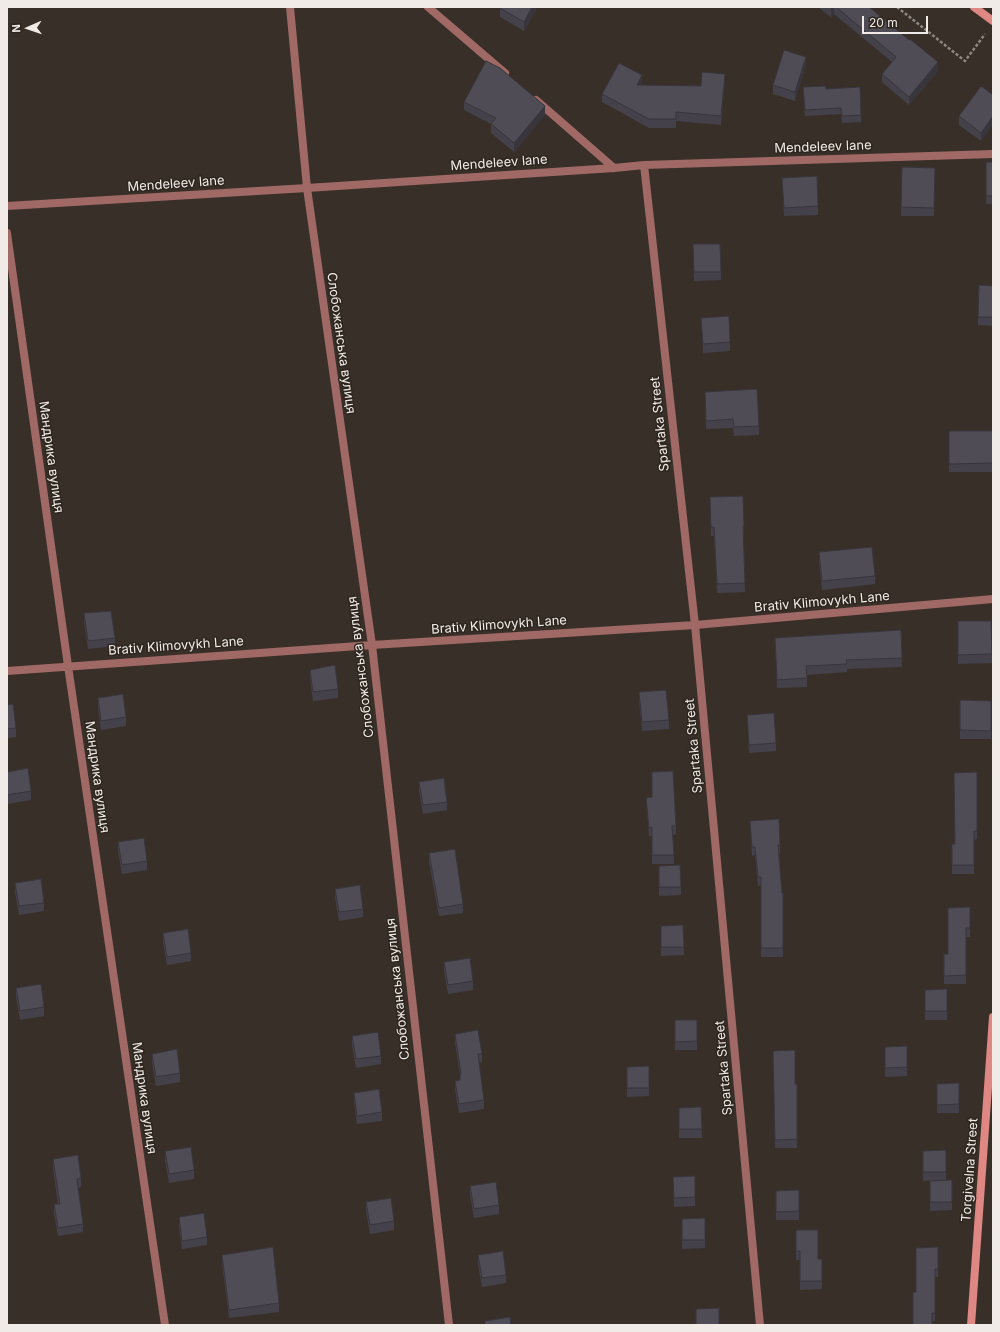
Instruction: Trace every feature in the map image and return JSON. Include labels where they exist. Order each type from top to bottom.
[{"type":"street","name":"Слобожанська вулиця","points":[[290,7],[307,188],[372,645],[449,1325]]},
{"type":"street","points":[[428,7],[512,80]]},
{"type":"street","points":[[974,7],[993,21]]},
{"type":"street","points":[[530,95],[614,168]]},
{"type":"street","name":"Mendeleev lane","points":[[7,206],[307,188],[644,165],[993,154]]},
{"type":"street","name":"Spartaka Street","points":[[644,165],[695,625],[760,1325]]},
{"type":"street","name":"Мандрика вулиця","points":[[7,233],[68,666],[165,1325]]},
{"type":"street","name":"Brativ Klimovykh Lane","points":[[7,671],[372,645],[695,625],[993,599]]},
{"type":"street","name":"Torgivelna Street","points":[[971,1325],[993,1017]]},
{"type":"path","points":[[897,7],[965,61],[988,30]]},
{"type":"building","points":[[500,7],[532,7],[524,22]]},
{"type":"building","points":[[836,7],[869,7],[938,62],[909,97],[882,74],[896,57]]},
{"type":"building","points":[[784,50],[806,57],[795,92],[773,85]]},
{"type":"building","points":[[486,61],[500,68],[545,106],[514,143],[491,124],[496,118],[464,102]]},
{"type":"building","points":[[619,63],[642,75],[637,85],[701,86],[702,72],[725,74],[721,116],[676,112],[676,119],[649,119],[602,94]]},
{"type":"building","points":[[826,86],[826,89],[860,87],[861,115],[842,116],[841,108],[805,110],[803,87]]},
{"type":"building","points":[[981,86],[993,95],[993,116],[981,133],[959,116]]},
{"type":"building","points":[[986,162],[993,162],[993,196],[986,196]]},
{"type":"building","points":[[902,167],[935,168],[934,208],[901,207]]},
{"type":"building","points":[[817,176],[818,206],[784,208],[782,178]]},
{"type":"building","points":[[693,244],[720,244],[721,272],[694,272]]},
{"type":"building","points":[[979,285],[993,286],[993,317],[978,317]]},
{"type":"building","points":[[729,316],[730,342],[703,344],[701,318]]},
{"type":"building","points":[[757,389],[759,426],[734,427],[733,419],[706,421],[705,392]]},
{"type":"building","points":[[949,431],[993,431],[993,463],[949,464]]},
{"type":"building","points":[[743,496],[745,583],[717,584],[714,527],[711,527],[710,497]]},
{"type":"building","points":[[872,547],[875,576],[822,581],[819,552]]},
{"type":"building","points":[[111,611],[115,638],[88,641],[84,613]]},
{"type":"building","points":[[958,621],[991,621],[992,654],[958,655]]},
{"type":"building","points":[[901,630],[902,658],[846,660],[847,664],[806,666],[807,678],[777,680],[775,638]]},
{"type":"building","points":[[335,665],[338,689],[313,692],[310,670]]},
{"type":"building","points":[[666,690],[669,720],[642,722],[639,692]]},
{"type":"building","points":[[123,694],[126,717],[101,721],[98,698]]},
{"type":"building","points":[[960,700],[991,701],[991,731],[960,730]]},
{"type":"building","points":[[13,704],[16,728],[7,729],[7,705]]},
{"type":"building","points":[[774,713],[776,743],[749,745],[747,715]]},
{"type":"building","points":[[28,768],[31,791],[7,795],[7,772]]},
{"type":"building","points":[[673,771],[676,826],[672,826],[674,855],[652,855],[652,827],[649,828],[646,798],[652,797],[652,772]]},
{"type":"building","points":[[977,772],[977,831],[974,831],[974,865],[952,865],[952,844],[955,844],[954,773]]},
{"type":"building","points":[[444,778],[447,802],[423,805],[419,782]]},
{"type":"building","points":[[779,819],[780,845],[778,845],[783,893],[783,948],[761,948],[761,877],[758,877],[755,847],[752,847],[750,821]]},
{"type":"building","points":[[144,838],[147,861],[122,865],[118,842]]},
{"type":"building","points":[[455,849],[463,904],[439,908],[429,853]]},
{"type":"building","points":[[680,865],[681,887],[659,887],[659,866]]},
{"type":"building","points":[[41,879],[44,903],[19,906],[15,883]]},
{"type":"building","points":[[360,885],[363,909],[339,912],[335,889]]},
{"type":"building","points":[[970,907],[970,928],[966,928],[966,975],[944,976],[944,954],[948,954],[948,908]]},
{"type":"building","points":[[683,925],[684,947],[661,947],[661,926]]},
{"type":"building","points":[[188,929],[191,953],[167,957],[163,933]]},
{"type":"building","points":[[470,958],[473,981],[448,985],[444,962]]},
{"type":"building","points":[[41,984],[44,1007],[20,1011],[16,988]]},
{"type":"building","points":[[947,989],[947,1011],[925,1011],[925,990]]},
{"type":"building","points":[[675,1020],[697,1020],[697,1041],[675,1042]]},
{"type":"building","points":[[478,1030],[482,1054],[478,1054],[484,1100],[459,1104],[455,1081],[460,1080],[461,1074],[455,1034]]},
{"type":"building","points":[[378,1032],[381,1056],[356,1059],[352,1036]]},
{"type":"building","points":[[907,1046],[907,1067],[885,1068],[885,1047]]},
{"type":"building","points":[[177,1049],[180,1073],[156,1077],[152,1054]]},
{"type":"building","points":[[795,1050],[795,1084],[797,1084],[797,1139],[775,1140],[773,1051]]},
{"type":"building","points":[[649,1066],[649,1088],[627,1088],[627,1067]]},
{"type":"building","points":[[959,1083],[959,1104],[937,1105],[937,1084]]},
{"type":"building","points":[[379,1089],[382,1112],[357,1116],[354,1093]]},
{"type":"building","points":[[701,1107],[702,1129],[679,1129],[679,1108]]},
{"type":"building","points":[[191,1147],[194,1170],[169,1174],[165,1151]]},
{"type":"building","points":[[946,1150],[946,1172],[923,1172],[923,1151]]},
{"type":"building","points":[[78,1155],[81,1178],[77,1179],[83,1224],[58,1228],[54,1204],[60,1204],[53,1159]]},
{"type":"building","points":[[695,1176],[695,1197],[674,1198],[673,1177]]},
{"type":"building","points":[[952,1180],[952,1202],[930,1202],[930,1181]]},
{"type":"building","points":[[496,1182],[499,1205],[474,1209],[470,1186]]},
{"type":"building","points":[[799,1190],[799,1211],[776,1212],[776,1191]]},
{"type":"building","points":[[391,1198],[394,1221],[370,1225],[366,1202]]},
{"type":"building","points":[[204,1213],[207,1237],[182,1241],[179,1217]]},
{"type":"building","points":[[705,1218],[705,1240],[682,1240],[682,1219]]},
{"type":"building","points":[[796,1230],[818,1230],[818,1259],[822,1259],[822,1281],[800,1281],[800,1251],[796,1251]]},
{"type":"building","points":[[273,1247],[279,1303],[229,1310],[222,1255]]},
{"type":"building","points":[[938,1247],[938,1269],[935,1269],[935,1313],[932,1313],[932,1325],[913,1325],[913,1292],[916,1292],[916,1248]]},
{"type":"building","points":[[503,1251],[506,1275],[482,1278],[478,1255]]},
{"type":"building","points":[[719,1308],[719,1325],[696,1325],[696,1309]]},
{"type":"building","points":[[510,1317],[511,1325],[485,1325],[485,1321]]}]
